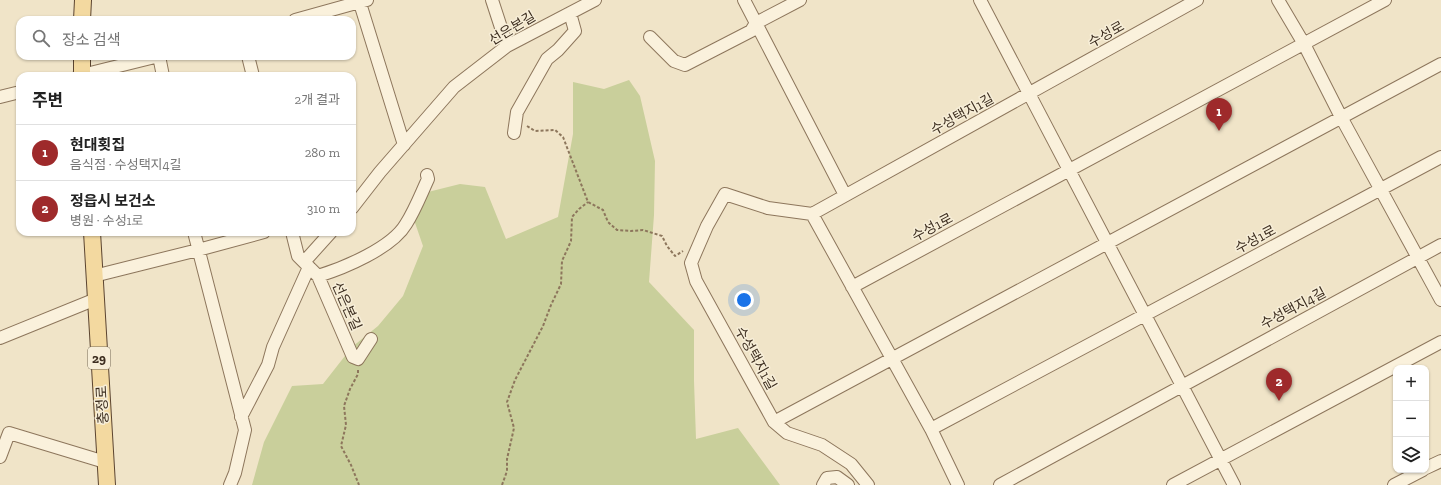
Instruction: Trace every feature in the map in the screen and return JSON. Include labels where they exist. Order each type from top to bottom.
[{"type":"main road","points":[[82,0],[82,16]]},
{"type":"main road","points":[[80,72],[82,60]]},
{"type":"main road","name":"충정로","points":[[92,236],[107,485]]},
{"type":"street","points":[[492,0],[506,46]]},
{"type":"street","name":"선은본길","points":[[356,203],[454,87],[506,46],[595,0]]},
{"type":"street","points":[[744,0],[845,195]]},
{"type":"street","points":[[650,37],[674,61],[684,65],[751,31],[756,22],[800,0]]},
{"type":"street","points":[[980,0],[1234,485]]},
{"type":"street","name":"수성로","points":[[1029,94],[1197,0]]},
{"type":"street","points":[[1278,0],[1304,44],[1341,117],[1419,257],[1441,300]]},
{"type":"street","points":[[1069,170],[1386,0]]},
{"type":"street","points":[[309,16],[362,1],[404,145]]},
{"type":"street","points":[[514,133],[517,112],[547,59],[558,50],[575,31],[570,13]]},
{"type":"street","points":[[96,72],[143,60]]},
{"type":"street","points":[[160,60],[162,72]]},
{"type":"street","points":[[249,60],[252,72]]},
{"type":"street","points":[[774,422],[1441,64]]},
{"type":"street","points":[[0,97],[16,93]]},
{"type":"street","name":"수성택지1길","points":[[868,485],[851,464],[822,445],[788,432],[774,422],[696,281],[691,263],[707,226],[724,194],[768,208],[812,214],[1029,94]]},
{"type":"street","points":[[1380,189],[1441,157]]},
{"type":"street","name":"수성1로","points":[[852,287],[1069,170]]},
{"type":"street","name":"선은본길","points":[[371,339],[358,359],[353,357],[318,276],[350,265],[387,244],[406,225],[428,179],[428,175]]},
{"type":"street","name":"수성1로","points":[[931,429],[1380,189]]},
{"type":"street","points":[[812,214],[931,429],[958,485]]},
{"type":"street","points":[[195,236],[245,430],[235,473],[230,485]]},
{"type":"street","points":[[94,276],[249,236]]},
{"type":"street","points":[[293,236],[298,256],[318,276]]},
{"type":"street","points":[[241,417],[268,365],[273,347],[307,265],[328,236]]},
{"type":"street","name":"수성택지4길","points":[[1182,386],[1441,245]]},
{"type":"street","points":[[0,338],[96,299]]},
{"type":"street","points":[[1173,485],[1441,342]]},
{"type":"street","points":[[1000,485],[1182,386]]},
{"type":"street","points":[[0,457],[5,431],[105,462]]},
{"type":"street","points":[[1429,467],[1441,461]]},
{"type":"street","points":[[1394,485],[1417,473]]},
{"type":"street","points":[[823,485],[827,478],[837,477],[848,485]]},
{"type":"path","points":[[517,117],[535,131],[555,130],[563,137],[588,202],[603,210],[608,222],[617,230],[631,232],[643,230],[662,236],[667,246],[675,256],[684,250]]},
{"type":"path","points":[[502,485],[507,471],[507,459],[514,428],[507,402],[515,380],[543,326],[561,284],[562,261],[571,240],[572,217],[588,202]]},
{"type":"path","points":[[358,359],[358,374],[350,389],[344,406],[346,425],[341,446],[359,485]]},
{"type":"green space","points":[[629,80],[640,96],[655,161],[654,215],[649,282],[694,330],[696,439],[738,428],[780,485],[252,485],[264,442],[292,386],[323,384],[352,347],[378,326],[403,296],[423,246],[413,217],[428,192],[460,184],[485,187],[506,239],[558,217],[573,134],[573,82],[604,89]]},
{"type":"place","name":"현대횟집","points":[[1219,131]]},
{"type":"place","name":"정읍시 보건소","points":[[1279,401]]}]
